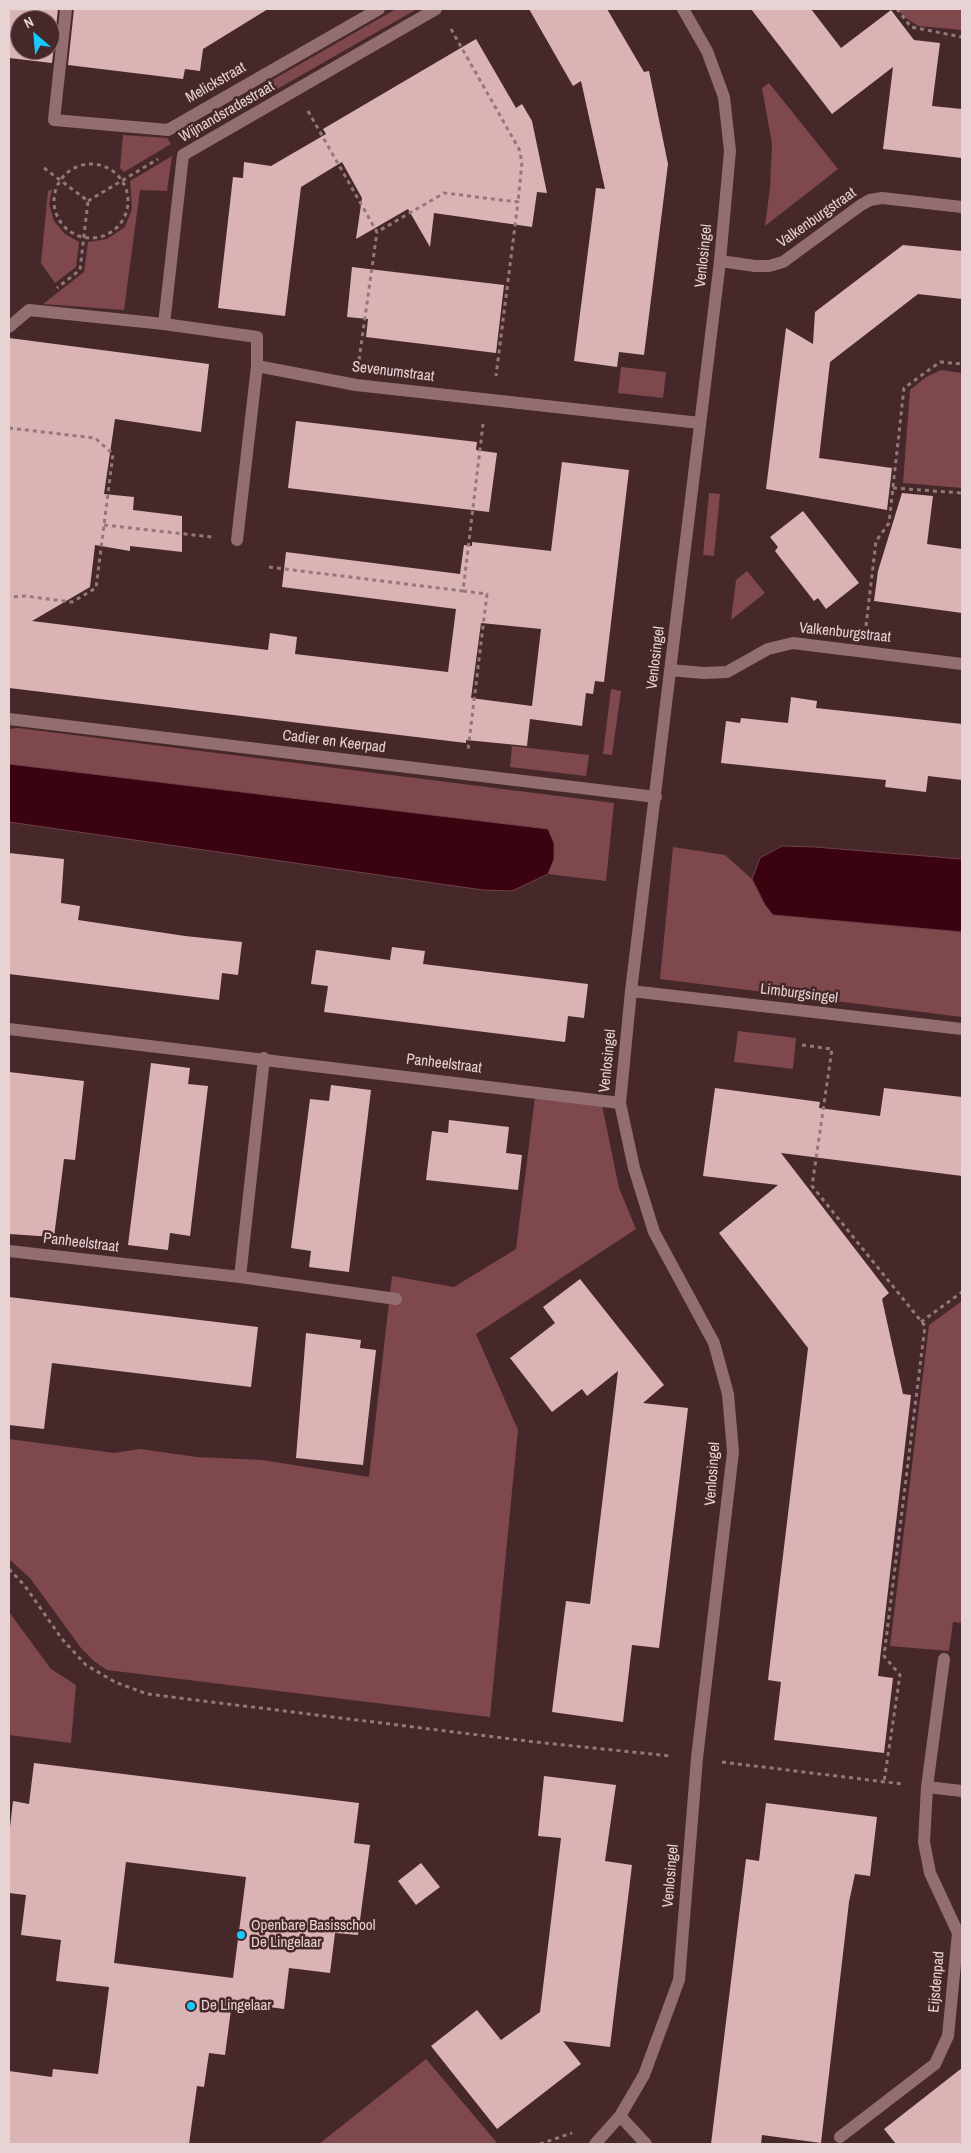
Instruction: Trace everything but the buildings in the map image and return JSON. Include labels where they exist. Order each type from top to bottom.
[{"type":"street","name":"Melickstraat","points":[[66,9],[54,120],[168,130],[379,9]]},
{"type":"street","name":"Wijnandsradestraat","points":[[164,324],[183,156],[436,9]]},
{"type":"street","name":"Venlosingel","points":[[595,2144],[620,2116],[644,2075],[679,1980],[697,1758],[733,1452],[728,1394],[714,1343],[654,1232],[634,1168],[620,1102],[631,992],[720,261],[730,151],[724,97],[707,50],[683,9]]},
{"type":"street","name":"Valkenburgstraat","points":[[720,261],[755,266],[769,266],[782,262],[861,204],[870,200],[882,198],[962,207]]},
{"type":"street","points":[[9,327],[29,310],[164,324],[257,337],[257,366],[237,540]]},
{"type":"street","name":"Sevenumstraat","points":[[257,366],[356,385],[700,423]]},
{"type":"street","name":"Valkenburgstraat","points":[[670,670],[704,674],[727,672],[768,650],[793,643],[962,664]]},
{"type":"street","name":"Cadier en Keerpad","points":[[9,719],[656,797]]},
{"type":"street","name":"Limburgsingel","points":[[631,992],[962,1029]]},
{"type":"street","name":"Panheelstraat","points":[[9,1029],[620,1102]]},
{"type":"street","points":[[240,1277],[264,1058]]},
{"type":"street","name":"Panheelstraat","points":[[9,1251],[240,1277],[396,1299]]},
{"type":"street","name":"Eijsdenpad","points":[[840,2137],[935,2064],[948,2036],[958,1933],[930,1873],[924,1842],[926,1787],[944,1659]]},
{"type":"street","points":[[926,1787],[962,1791]]},
{"type":"street","points":[[620,2116],[646,2144]]},
{"type":"path","points":[[897,9],[911,27],[962,37]]},
{"type":"path","points":[[448,25],[519,148],[522,162],[463,591]]},
{"type":"path","points":[[296,90],[377,232],[356,385]]},
{"type":"path","points":[[88,201],[162,156]]},
{"type":"path","points":[[96,165],[106,167],[122,181],[128,201],[123,221],[107,235],[97,238],[84,238],[67,230],[56,212],[56,192],[61,181],[75,168],[96,165]]},
{"type":"path","points":[[44,168],[88,201]]},
{"type":"path","points":[[377,232],[444,193],[518,202]]},
{"type":"path","points":[[29,310],[80,270],[88,201]]},
{"type":"path","points":[[862,652],[876,541],[889,523],[904,388],[940,362],[962,364]]},
{"type":"path","points":[[9,428],[94,438],[113,454],[96,588],[72,602],[25,596],[9,597]]},
{"type":"path","points":[[893,488],[962,493]]},
{"type":"path","points":[[104,525],[237,540]]},
{"type":"path","points":[[269,567],[487,594],[466,774]]},
{"type":"path","points":[[802,1044],[832,1049],[812,1186],[925,1326],[884,1656],[900,1675],[884,1782]]},
{"type":"path","points":[[921,1322],[962,1292]]},
{"type":"path","points":[[9,1569],[25,1586],[62,1639],[86,1664],[115,1682],[147,1694],[535,1742],[697,1758],[926,1787]]},
{"type":"shaded area","points":[[396,9],[417,9],[272,92],[267,83]]},
{"type":"shaded area","points":[[898,9],[962,9],[962,30],[918,26],[903,16]]},
{"type":"shaded area","points":[[769,83],[838,169],[765,226],[770,188],[772,144],[762,88]]},
{"type":"shaded area","points":[[123,135],[167,138],[171,144],[124,172],[120,168]]},
{"type":"shaded area","points":[[172,156],[167,191],[140,190],[124,310],[43,304],[84,272],[88,242],[107,239],[125,227],[132,209],[130,181]]},
{"type":"shaded area","points":[[52,189],[49,204],[54,221],[65,234],[79,242],[76,267],[55,283],[41,263],[48,191]]},
{"type":"shaded area","points":[[621,367],[666,372],[663,398],[618,393]]},
{"type":"shaded area","points":[[941,370],[962,373],[962,488],[903,483],[910,390],[926,377]]},
{"type":"shaded area","points":[[709,493],[720,494],[714,556],[703,555]]},
{"type":"shaded area","points":[[747,571],[765,593],[731,620],[736,580]]},
{"type":"shaded area","points":[[611,689],[621,691],[612,755],[603,754]]},
{"type":"shaded area","points":[[18,728],[614,803],[606,881],[548,874],[554,859],[547,829],[9,764],[9,729]]},
{"type":"shaded area","points":[[512,746],[589,755],[586,776],[510,767]]},
{"type":"shaded area","points":[[9,764],[548,829],[554,843],[554,859],[548,874],[512,891],[483,890],[9,822]]},
{"type":"shaded area","points":[[782,846],[962,859],[962,932],[773,915],[765,905],[752,879],[760,858]]},
{"type":"shaded area","points":[[673,847],[725,855],[752,879],[765,905],[773,915],[962,932],[962,1017],[660,979]]},
{"type":"shaded area","points":[[738,1031],[796,1038],[793,1069],[734,1062]]},
{"type":"shaded area","points":[[535,1097],[602,1105],[619,1188],[636,1229],[476,1334],[518,1430],[490,1717],[107,1670],[95,1662],[81,1648],[30,1578],[9,1559],[9,1439],[114,1453],[140,1449],[197,1457],[262,1460],[369,1477],[392,1276],[454,1287],[516,1249]]},
{"type":"shaded area","points":[[962,1301],[962,1623],[953,1622],[949,1651],[890,1646],[929,1325]]},
{"type":"shaded area","points":[[9,1612],[51,1669],[76,1685],[71,1743],[9,1735]]},
{"type":"shaded area","points":[[426,2059],[498,2144],[319,2144]]},
{"type":"place","name":"Openbare Basisschool De Lingelaar","points":[[241,1935]]},
{"type":"place","name":"De Lingelaar","points":[[191,2006]]}]
